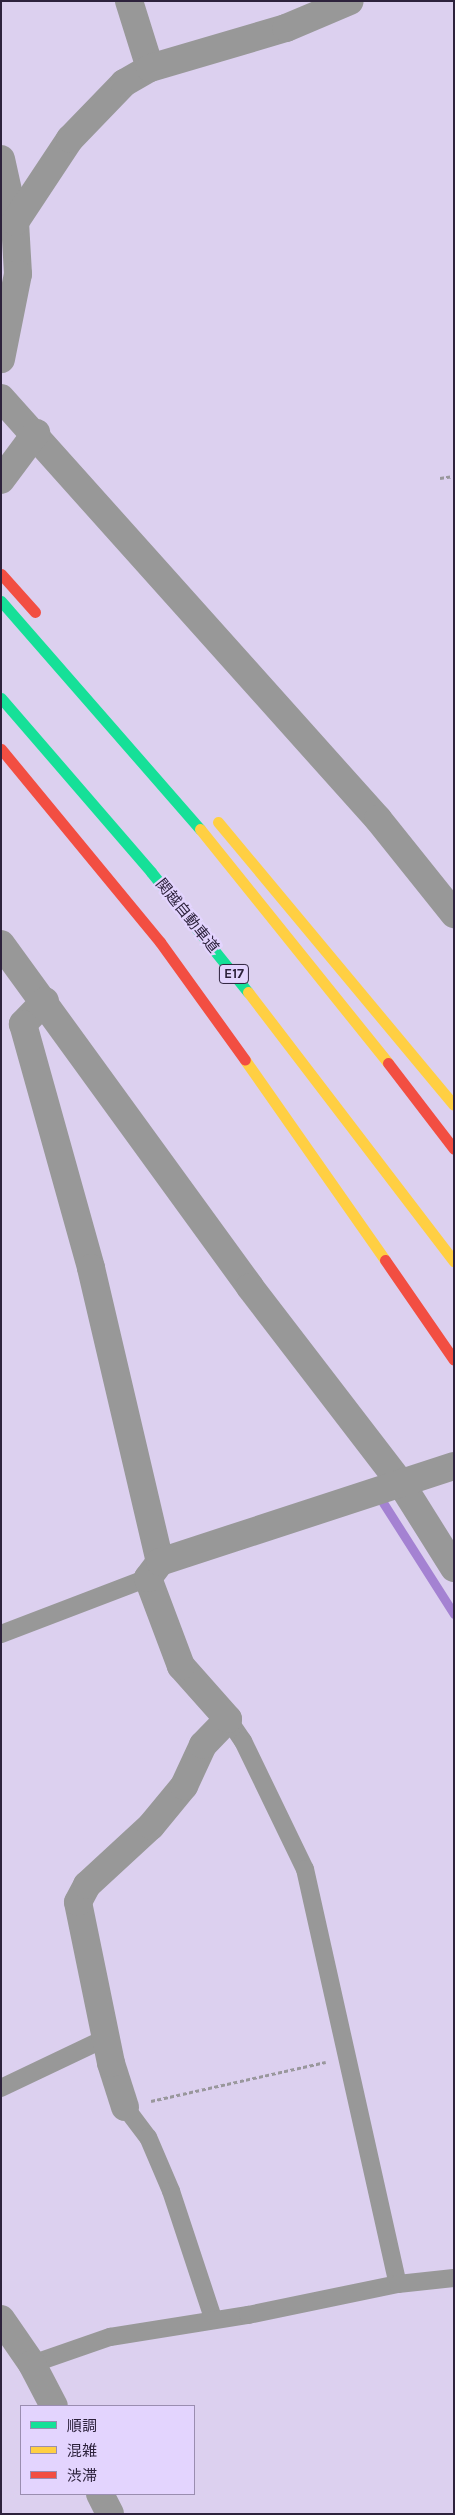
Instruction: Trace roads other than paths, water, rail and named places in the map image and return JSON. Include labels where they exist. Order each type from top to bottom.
[{"type":"highway","points":[[1,574],[46,624]]},
{"type":"highway","points":[[1,601],[201,830],[348,1010],[454,1149]]},
{"type":"highway","name":"関越自動車道","points":[[1,698],[151,872],[289,1042],[454,1261]]},
{"type":"highway","points":[[1,749],[160,942],[300,1136],[454,1360]]},
{"type":"highway","points":[[207,809],[454,1105]]},
{"type":"street","points":[[129,1],[150,68]]},
{"type":"street","points":[[16,222],[70,139],[124,83],[150,68],[286,28],[350,1]]},
{"type":"street","points":[[1,159],[16,222],[18,274],[1,359]]},
{"type":"street","points":[[1,398],[36,433],[378,819],[454,914]]},
{"type":"street","points":[[1,480],[36,433]]},
{"type":"street","points":[[1,944],[45,1000],[250,1287],[402,1485],[454,1568]]},
{"type":"street","points":[[45,1000],[12,1025],[91,1268],[154,1570],[181,1666],[228,1719],[203,1746],[178,1793],[150,1826],[88,1886],[78,1902],[106,2038],[125,2107]]},
{"type":"street","points":[[154,1570],[454,1466]]},
{"type":"street","points":[[1,2319],[32,2364],[53,2405]]},
{"type":"street","points":[[100,2495],[110,2514]]},
{"type":"lane","points":[[1,1634],[154,1570]]},
{"type":"lane","points":[[228,1719],[243,1742],[305,1869],[398,2284]]},
{"type":"lane","points":[[1,2088],[106,2038]]},
{"type":"lane","points":[[125,2107],[148,2138],[160,2164],[213,2318]]},
{"type":"lane","points":[[32,2364],[110,2337],[213,2318],[248,2315],[398,2284],[454,2278]]},
{"type":"waterway","points":[[382,1501],[454,1614]]}]
